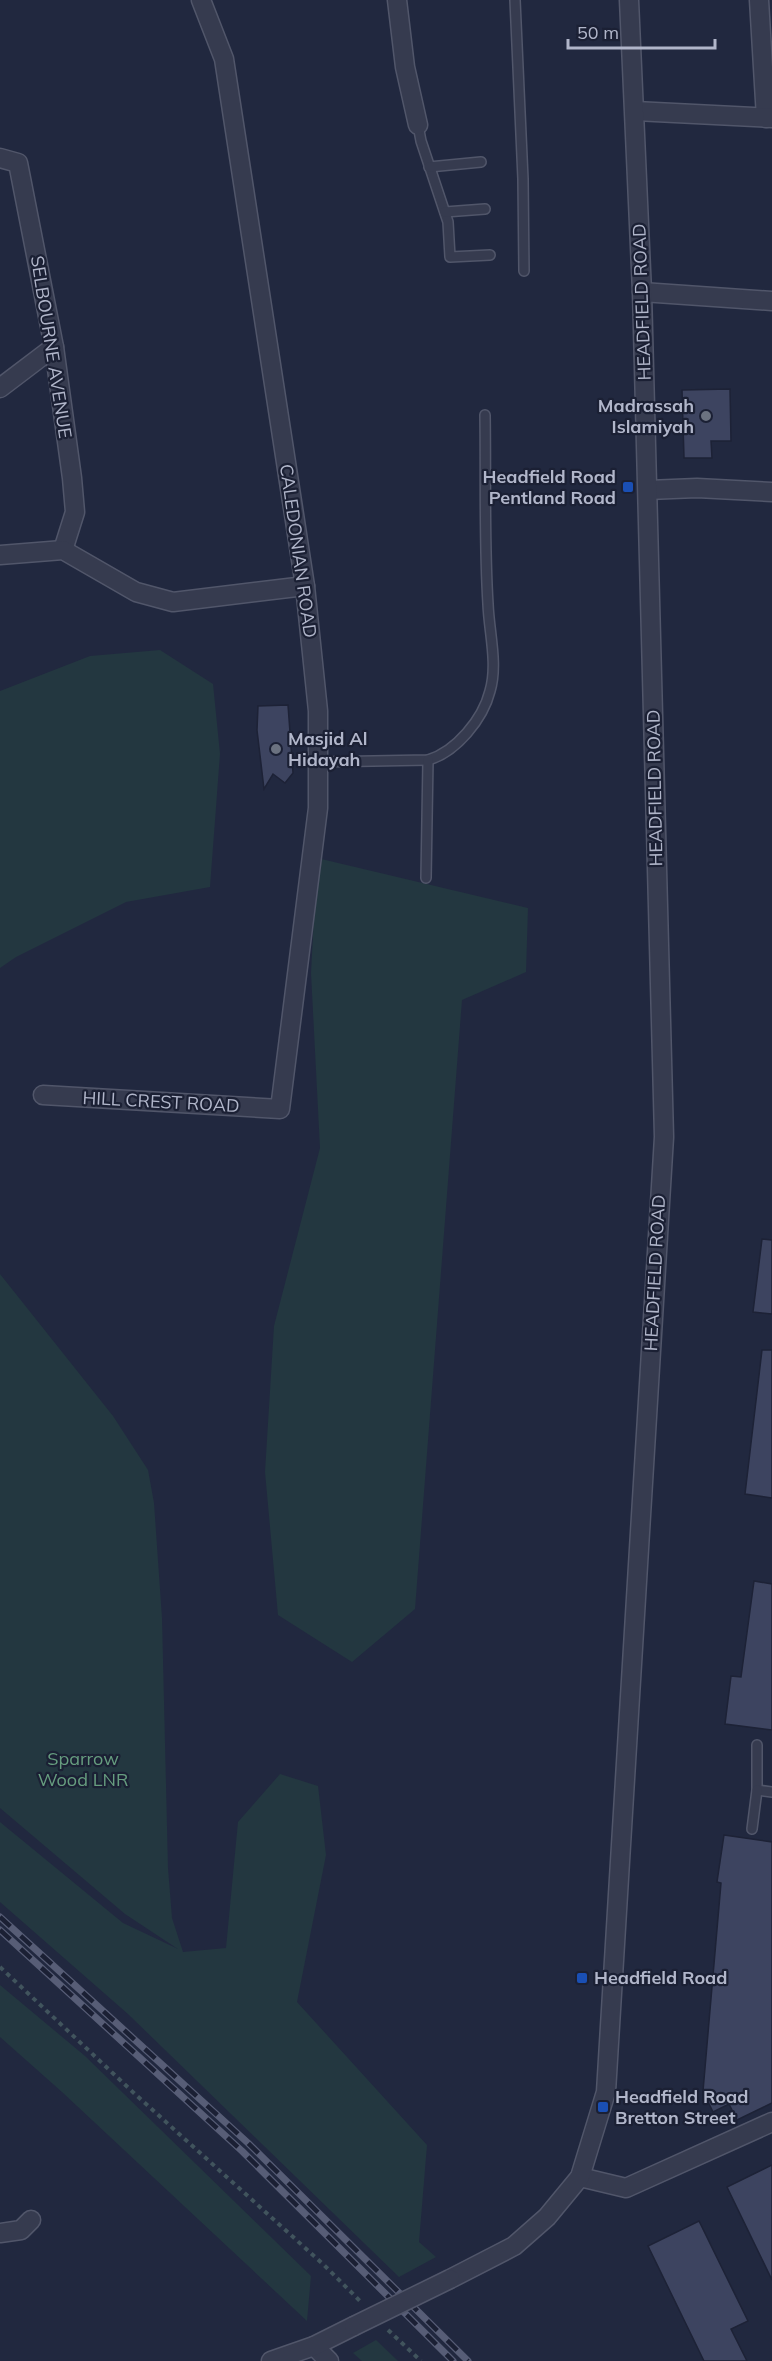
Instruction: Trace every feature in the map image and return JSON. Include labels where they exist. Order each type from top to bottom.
[{"type":"street","name":"CALEDONIAN ROAD","points":[[201,0],[224,59],[305,586],[318,711],[318,808],[280,1109]]},
{"type":"street","points":[[398,0],[405,67],[418,124]]},
{"type":"street","name":"HEADFIELD ROAD","points":[[271,2361],[314,2346],[514,2246],[547,2217],[580,2177],[606,2092],[664,1137],[642,292],[629,0]]},
{"type":"street","points":[[634,111],[769,118],[759,0]]},
{"type":"street","name":"SELBOURNE AVENUE","points":[[0,158],[18,163],[54,347],[75,512],[63,550]]},
{"type":"street","points":[[642,292],[772,301]]},
{"type":"street","points":[[0,388],[54,347]]},
{"type":"street","points":[[648,490],[697,488],[772,492]]},
{"type":"street","points":[[0,555],[63,550],[136,592],[173,602],[305,586]]},
{"type":"street","name":"HILL CREST ROAD","points":[[43,1095],[280,1109]]},
{"type":"street","points":[[580,2177],[626,2188],[772,2122]]},
{"type":"street","points":[[0,2233],[21,2230],[31,2220]]},
{"type":"street","points":[[314,2346],[329,2361]]},
{"type":"lane","points":[[514,0],[524,179],[524,271]]},
{"type":"lane","points":[[418,124],[429,167],[445,212],[450,257],[490,255]]},
{"type":"lane","points":[[429,167],[481,162]]},
{"type":"lane","points":[[445,212],[485,209]]},
{"type":"lane","points":[[318,762],[438,758],[461,738],[482,714],[491,691],[493,671],[488,603],[485,415]]},
{"type":"lane","points":[[426,878],[428,760]]},
{"type":"lane","points":[[752,1829],[758,1790],[757,1745]]},
{"type":"lane","points":[[758,1790],[772,1792]]},
{"type":"path","points":[[0,1967],[135,2094],[324,2265],[370,2311]]},
{"type":"path","points":[[385,2326],[421,2361]]},
{"type":"green space","points":[[160,650],[213,684],[220,754],[210,887],[126,902],[16,957],[0,968],[0,691],[90,656]]},
{"type":"green space","points":[[317,858],[528,908],[526,972],[462,1000],[415,1609],[352,1662],[278,1615],[265,1472],[274,1326],[320,1148],[311,973]]},
{"type":"green space","name":"Sparrow Wood LNR","points":[[0,1274],[113,1416],[148,1470],[154,1503],[162,1618],[168,1868],[172,1918],[183,1952],[226,1948],[238,1822],[280,1774],[318,1786],[326,1855],[297,2002],[427,2145],[419,2242],[436,2257],[399,2277],[128,2014],[0,1902],[0,1822],[123,1923],[178,1949],[125,1914],[0,1808]]},
{"type":"green space","points":[[0,1985],[85,2056],[311,2276],[307,2321],[0,2037]]},
{"type":"green space","points":[[376,2340],[398,2361],[362,2361],[353,2353]]},
{"type":"building","name":"Madrassah Islamiyah","points":[[730,389],[731,441],[711,441],[712,458],[684,458],[682,390]]},
{"type":"building","name":"Masjid Al Hidayah","points":[[288,705],[293,773],[285,783],[273,774],[264,789],[257,730],[258,706]]},
{"type":"building","points":[[762,1239],[772,1240],[772,1314],[753,1312]]},
{"type":"building","points":[[762,1350],[772,1350],[772,1498],[745,1494]]},
{"type":"building","points":[[754,1581],[772,1584],[772,1730],[725,1724],[731,1676],[741,1677]]},
{"type":"building","points":[[724,1835],[772,1842],[772,2103],[737,2120],[729,2104],[713,2112],[703,2091],[721,1883],[717,1882]]},
{"type":"building","points":[[772,2165],[772,2280],[727,2187]]},
{"type":"building","points":[[699,2221],[748,2321],[731,2329],[747,2361],[704,2361],[648,2246]]},
{"type":"railway","points":[[0,1917],[248,2143],[468,2361]]},
{"type":"railway","points":[[0,1930],[242,2151],[453,2361]]},
{"type":"place","name":"Madrassah Islamiyah","points":[[706,416]]},
{"type":"place","name":"Headfield Road Pentland Road","points":[[628,487]]},
{"type":"place","name":"Masjid Al Hidayah","points":[[276,749]]},
{"type":"place","name":"Headfield Road","points":[[582,1978]]},
{"type":"place","name":"Headfield Road Bretton Street","points":[[603,2107]]}]
